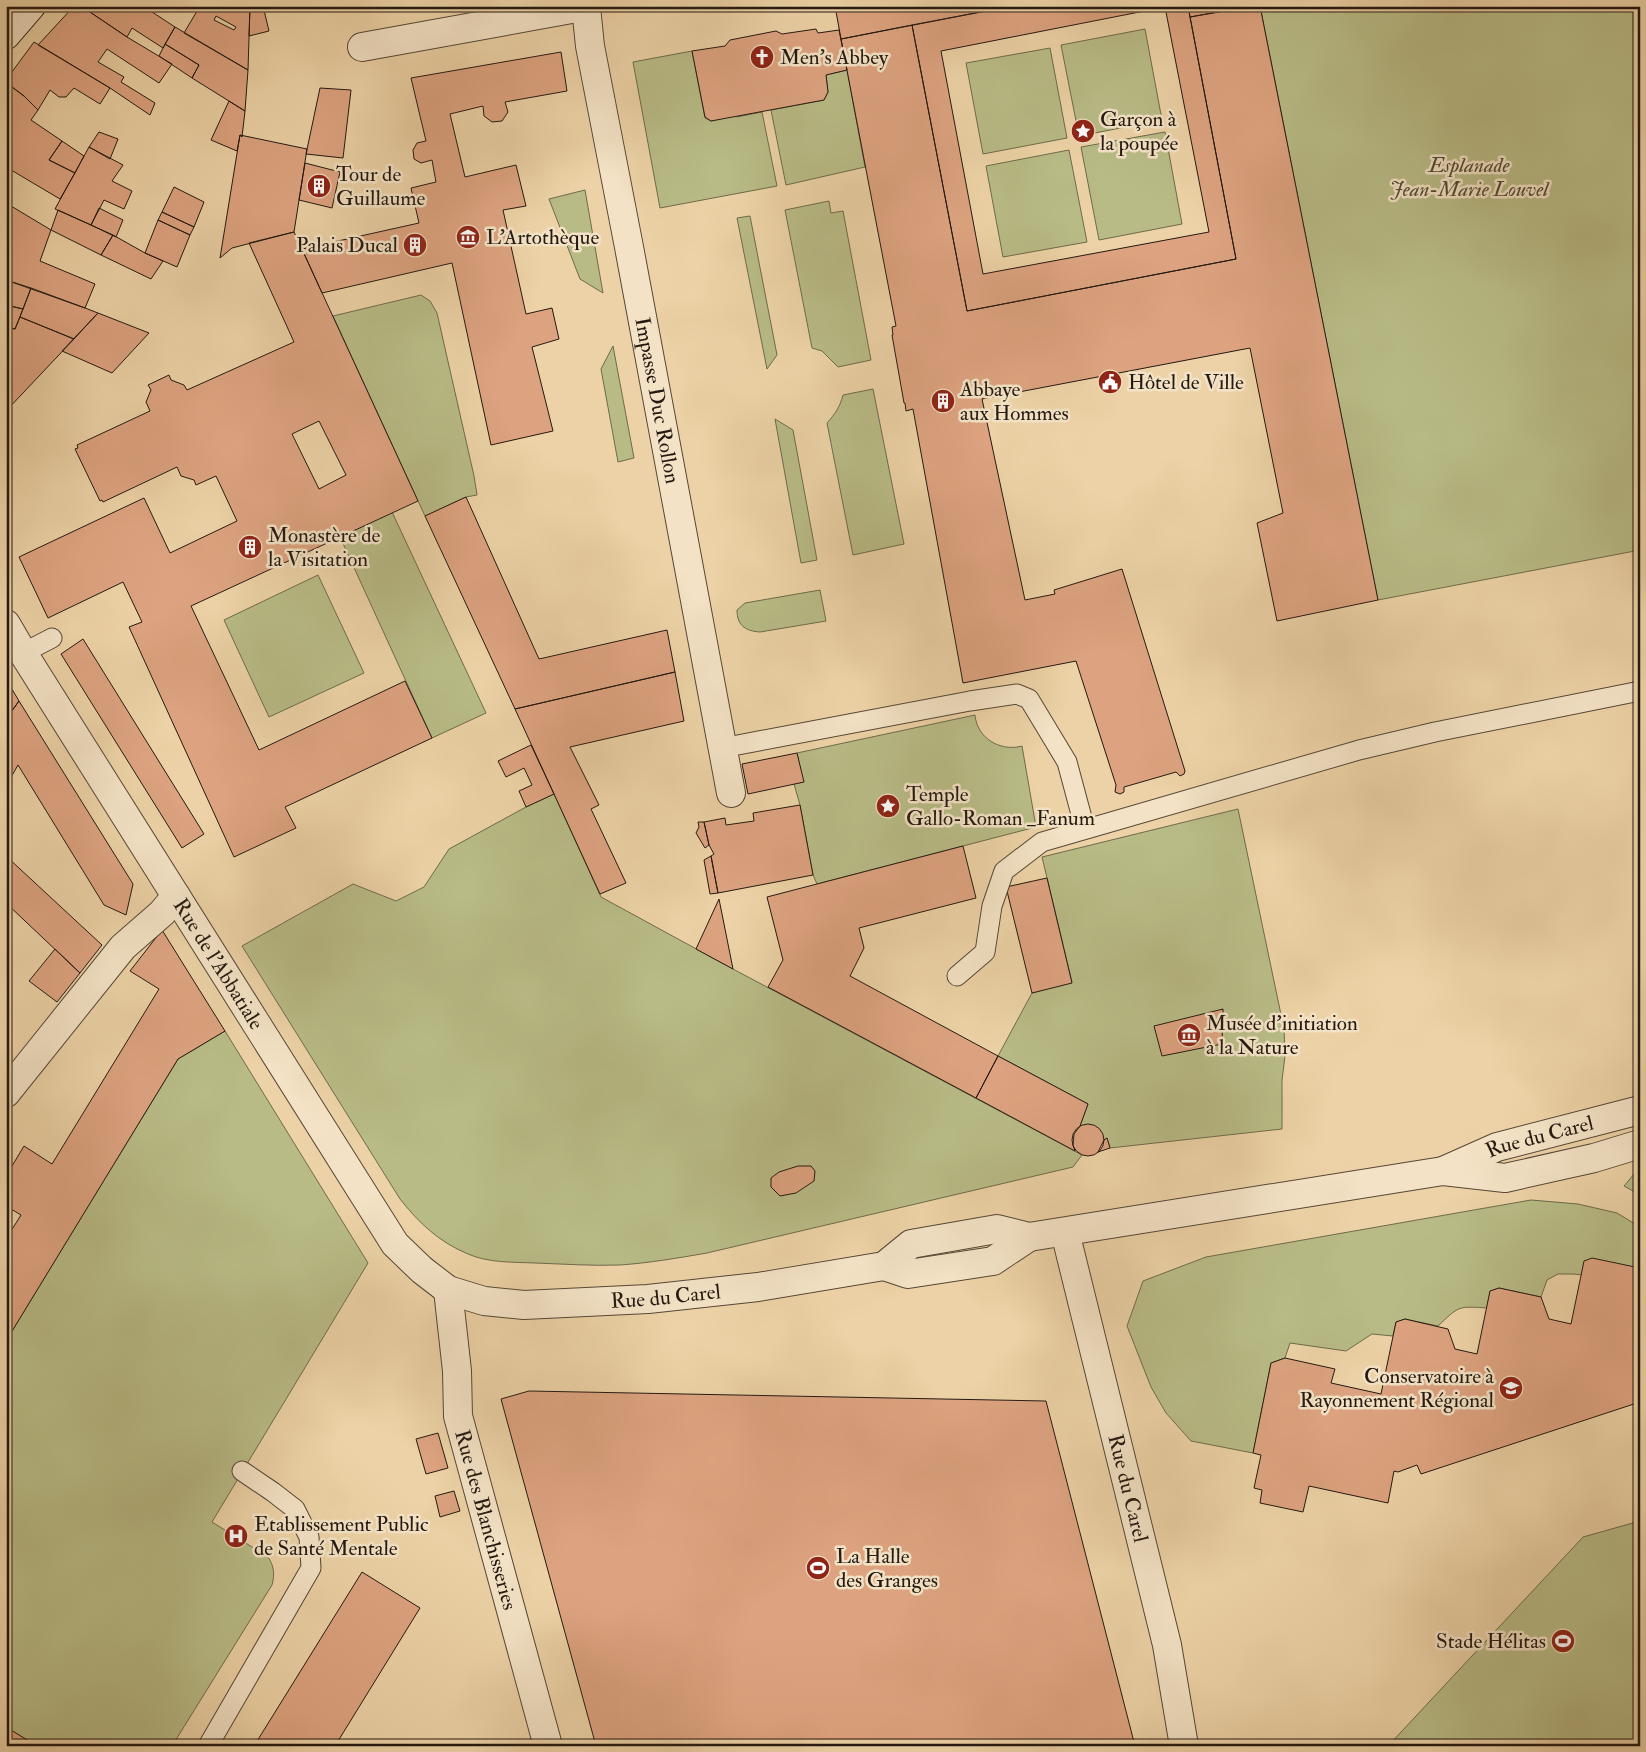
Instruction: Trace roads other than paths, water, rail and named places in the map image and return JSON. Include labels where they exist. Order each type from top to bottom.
[{"type":"street","points":[[6,35],[31,6]]},
{"type":"street","points":[[362,47],[556,9],[587,6]]},
{"type":"street","name":"Impasse Duc Rollon","points":[[587,6],[590,46],[633,266],[730,793]]},
{"type":"street","name":"Rue de l'Abbatiale","points":[[6,624],[23,654],[395,1244],[422,1270],[448,1290]]},
{"type":"street","points":[[6,1093],[123,947],[162,914],[176,896]]},
{"type":"street","name":"Rue du Carel","points":[[448,1290],[484,1301],[524,1306],[648,1299],[758,1287],[884,1266],[908,1274],[993,1261],[1028,1237],[1442,1171],[1497,1146],[1640,1110]]},
{"type":"street","name":"Rue du Carel","points":[[1442,1171],[1504,1178],[1594,1158],[1640,1144]]},
{"type":"street","name":"Rue du Carel","points":[[1065,1232],[1167,1645],[1184,1746]]},
{"type":"street","name":"Rue des Blanchisseries","points":[[448,1290],[457,1371],[458,1416],[548,1746]]},
{"type":"lane","points":[[23,654],[52,638]]},
{"type":"lane","points":[[957,976],[985,952],[992,906],[1004,871],[1042,842],[1267,776],[1435,732],[1640,691]]},
{"type":"lane","points":[[722,748],[942,706],[1017,694],[1029,699],[1067,762],[1085,829]]},
{"type":"lane","points":[[208,1746],[311,1568],[309,1537],[295,1509],[274,1492],[242,1471]]},
{"type":"place","name":"Men’s Abbey","points":[[762,57]]},
{"type":"place","name":"Garçon à la poupée","points":[[1083,131]]},
{"type":"place","name":"Tour de Guillaume","points":[[319,186]]},
{"type":"place","name":"L'Artothèque","points":[[468,237]]},
{"type":"place","name":"Palais Ducal","points":[[415,245]]},
{"type":"place","name":"Hôtel de Ville","points":[[1110,382]]},
{"type":"place","name":"Abbaye aux Hommes","points":[[943,401]]},
{"type":"place","name":"Monastère de la Visitation","points":[[250,547]]},
{"type":"place","name":"Temple Gallo-Roman _Fanum","points":[[888,806]]},
{"type":"place","name":"Musée d'initiation à la Nature","points":[[1189,1035]]},
{"type":"place","name":"Conservatoire à Rayonnement Régional","points":[[1511,1388]]},
{"type":"place","name":"Etablissement Public de Santé Mentale","points":[[236,1536]]},
{"type":"place","name":"La Halle des Granges","points":[[818,1568]]},
{"type":"place","name":"Stade Hélitas","points":[[1563,1641]]},
{"type":"park label","name":"Esplanade Jean-Marie Louvel","points":[[1469,177]]}]
